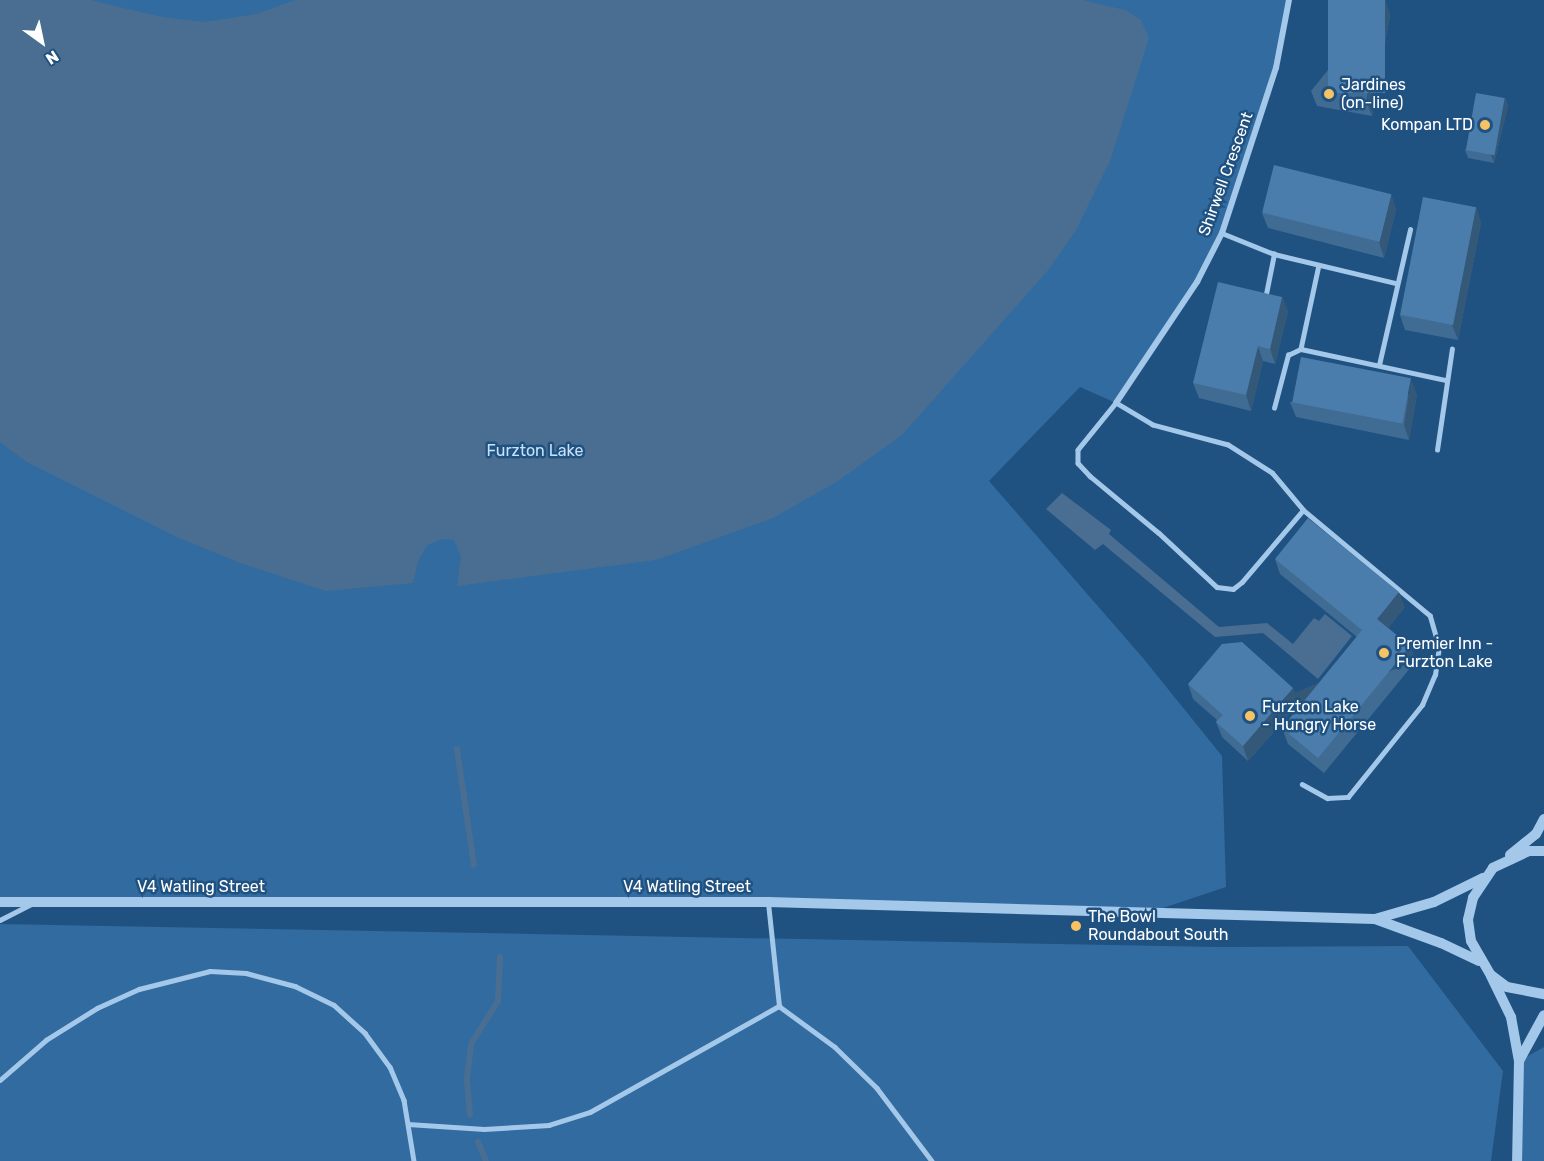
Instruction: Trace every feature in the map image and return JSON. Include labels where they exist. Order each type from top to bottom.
[{"type":"street","name":"Shirwell Crescent","points":[[1116,403],[1197,282],[1222,233],[1276,68],[1289,0]]},
{"type":"street","points":[[1544,819],[1536,834],[1483,878],[1473,898],[1468,920],[1471,941],[1479,961],[1491,975],[1507,987],[1544,994]]},
{"type":"street","points":[[1505,859],[1529,851],[1544,851]]},
{"type":"street","name":"V4 Watling Street","points":[[1375,919],[1434,902],[1483,878]]},
{"type":"street","name":"V4 Watling Street","points":[[0,902],[768,902],[1375,919],[1441,942],[1479,961]]},
{"type":"street","points":[[1491,975],[1511,1017],[1519,1061],[1516,1161]]},
{"type":"street","points":[[1519,1061],[1544,1015]]},
{"type":"lane","points":[[1379,365],[1410,230]]},
{"type":"lane","points":[[1222,233],[1274,254],[1396,283]]},
{"type":"lane","points":[[1265,301],[1274,254]]},
{"type":"lane","points":[[1301,349],[1319,265]]},
{"type":"lane","points":[[1274,408],[1288,355],[1301,349],[1446,380]]},
{"type":"lane","points":[[1437,450],[1452,349]]},
{"type":"lane","points":[[1302,784],[1328,798],[1348,796],[1364,781],[1422,705],[1434,675],[1439,648],[1430,616],[1415,601],[1303,510],[1272,472],[1228,445],[1154,425],[1116,403],[1087,436],[1078,450],[1078,463],[1217,587],[1233,589],[1242,582],[1303,510]]},
{"type":"lane","points":[[0,920],[35,902]]},
{"type":"lane","points":[[768,902],[779,1006],[835,1047],[877,1088],[932,1161]]},
{"type":"lane","points":[[0,1080],[46,1040],[97,1008],[139,989],[210,971],[246,973],[295,986],[334,1005],[365,1033],[390,1067],[404,1100],[414,1161]]},
{"type":"lane","points":[[408,1124],[484,1130],[549,1125],[590,1112],[779,1006]]},
{"type":"green space","name":"Furzton Lake","points":[[0,0],[1289,0],[1276,68],[1222,233],[1197,282],[1116,403],[1080,387],[989,481],[1143,658],[1222,756],[1226,887],[1145,914],[768,902],[0,902]]},
{"type":"green space","points":[[0,924],[1220,947],[1408,946],[1503,1071],[1491,1161],[0,1161]]},
{"type":"green space","points":[[1544,1047],[1544,1161],[1517,1161],[1519,1061]]},
{"type":"shaded area","name":"Furzton Lake","points":[[0,0],[90,0],[162,17],[204,22],[257,14],[295,0],[1082,0],[1125,10],[1141,20],[1149,38],[1110,161],[1076,230],[1049,269],[902,435],[838,481],[773,518],[656,560],[457,586],[461,556],[454,540],[442,539],[427,545],[418,561],[413,583],[326,591],[243,564],[179,538],[25,461],[0,442]]},
{"type":"shaded area","points":[[1062,493],[1111,530],[1109,534],[1219,627],[1267,623],[1293,644],[1314,618],[1319,621],[1325,614],[1352,636],[1318,679],[1263,633],[1215,637],[1103,544],[1095,550],[1046,509]]},
{"type":"building","points":[[1328,0],[1385,0],[1385,93],[1328,93]]},
{"type":"building","points":[[1476,93],[1505,98],[1494,155],[1466,150]]},
{"type":"building","points":[[1274,165],[1391,194],[1380,242],[1262,213]]},
{"type":"building","points":[[1423,197],[1476,207],[1453,325],[1400,315]]},
{"type":"building","points":[[1218,282],[1282,297],[1270,349],[1258,346],[1246,395],[1193,383]]},
{"type":"building","points":[[1301,357],[1411,378],[1402,424],[1292,402]]},
{"type":"building","name":"Premier Inn - Furzton Lake","points":[[1308,518],[1399,592],[1377,619],[1410,646],[1318,758],[1282,728],[1362,630],[1275,559]]},
{"type":"building","name":"Furzton Lake - Hungry Horse","points":[[1242,642],[1293,688],[1243,746],[1216,722],[1223,715],[1188,684],[1222,644]]},
{"type":"waterway","points":[[457,749],[474,865]]},
{"type":"waterway","points":[[470,1115],[467,1078],[471,1044],[498,1001],[500,957]]},
{"type":"waterway","points":[[478,1142],[486,1161]]},
{"type":"place","name":"Jardines (on-line)","points":[[1329,94]]},
{"type":"place","name":"Kompan LTD","points":[[1485,125]]},
{"type":"place","name":"Premier Inn - Furzton Lake","points":[[1384,653]]},
{"type":"place","name":"Furzton Lake - Hungry Horse","points":[[1250,716]]},
{"type":"place","name":"The Bowl Roundabout South","points":[[1076,926]]}]
